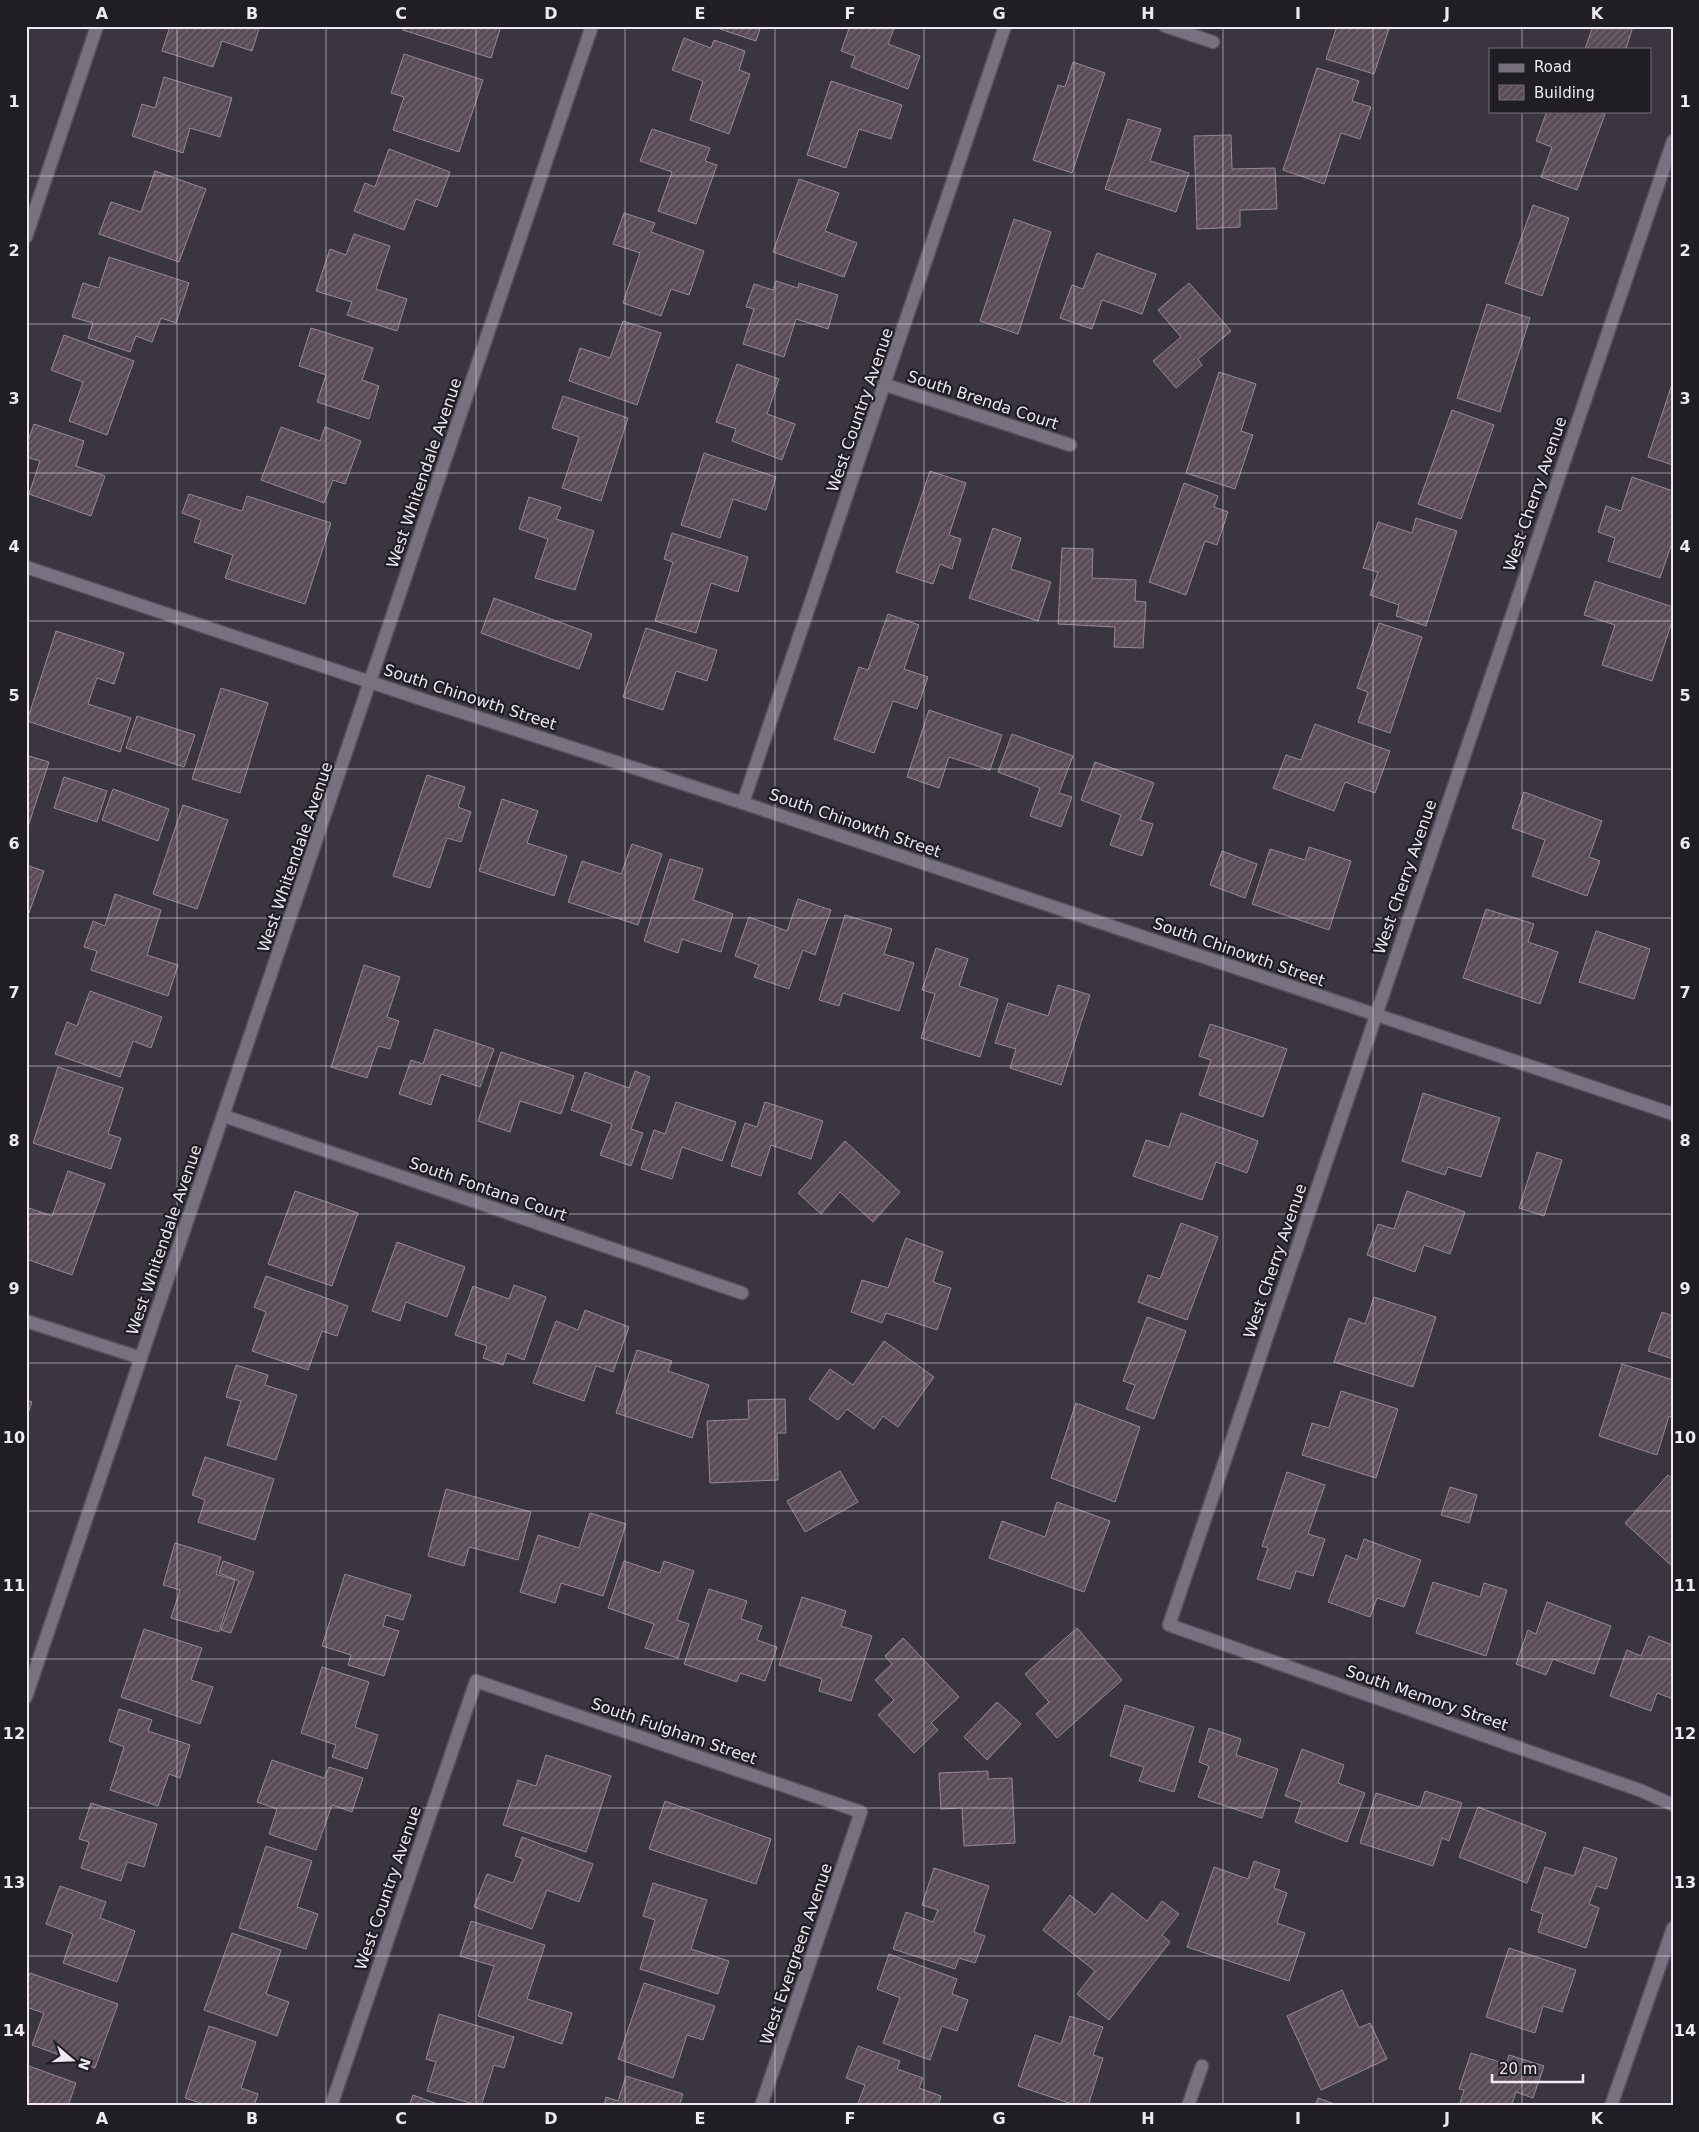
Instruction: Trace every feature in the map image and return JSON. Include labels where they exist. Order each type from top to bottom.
[{"type":"street","points":[[26,237],[97,26]]},
{"type":"street","name":"West Whitendale Avenue","points":[[26,1697],[592,26]]},
{"type":"street","name":"West Country Avenue","points":[[743,803],[886,384],[1005,26]]},
{"type":"street","points":[[1165,26],[1213,42]]},
{"type":"street","name":"West Cherry Avenue","points":[[1169,1625],[1673,141]]},
{"type":"street","name":"South Brenda Court","points":[[886,384],[1070,445]]},
{"type":"street","name":"South Chinowth Street","points":[[26,567],[370,682],[743,803],[1673,1114]]},
{"type":"street","name":"South Fontana Court","points":[[224,1116],[742,1293]]},
{"type":"street","points":[[26,1321],[142,1358]]},
{"type":"street","name":"South Memory Street","points":[[1169,1625],[1633,1788],[1673,1805]]},
{"type":"street","name":"West Country Avenue","points":[[330,2106],[476,1681]]},
{"type":"street","name":"South Fulgham Street","points":[[476,1681],[861,1812]]},
{"type":"street","name":"West Evergreen Avenue","points":[[761,2106],[861,1812]]},
{"type":"street","points":[[1612,2106],[1673,1928]]},
{"type":"street","points":[[1188,2106],[1202,2066]]},
{"type":"building","points":[[170,26],[260,26],[252,51],[222,41],[213,67],[162,51]]},
{"type":"building","points":[[405,26],[493,26],[500,29],[491,58],[403,30]]},
{"type":"building","points":[[718,26],[761,26],[756,41],[717,28]]},
{"type":"building","points":[[850,26],[895,26],[888,44],[920,56],[908,89],[851,67],[855,56],[841,51]]},
{"type":"building","points":[[1337,26],[1379,26],[1389,29],[1374,74],[1326,59]]},
{"type":"building","points":[[1593,26],[1633,26],[1626,48],[1585,48]]},
{"type":"building","points":[[684,38],[711,48],[714,40],[745,51],[739,70],[750,74],[729,134],[690,120],[703,81],[672,70]]},
{"type":"building","points":[[404,54],[483,80],[459,152],[393,130],[404,97],[391,93]]},
{"type":"building","points":[[1073,62],[1105,73],[1072,173],[1033,160],[1058,85],[1065,87]]},
{"type":"building","points":[[1317,68],[1359,81],[1352,101],[1371,107],[1360,139],[1341,133],[1324,184],[1283,170]]},
{"type":"building","points":[[164,77],[232,98],[220,137],[190,128],[183,153],[132,136],[142,104],[155,108]]},
{"type":"building","points":[[831,81],[902,105],[891,139],[859,129],[846,168],[807,155]]},
{"type":"building","points":[[1547,112],[1600,112],[1605,114],[1577,190],[1541,177],[1552,147],[1536,141]]},
{"type":"building","points":[[1128,119],[1161,129],[1150,161],[1189,173],[1176,212],[1105,189]]},
{"type":"building","points":[[652,129],[710,148],[705,161],[717,165],[696,224],[658,211],[672,172],[640,161]]},
{"type":"building","points":[[1231,135],[1232,169],[1275,168],[1277,209],[1240,210],[1240,227],[1197,229],[1194,136]]},
{"type":"building","points":[[389,149],[450,172],[437,207],[416,199],[404,230],[354,211],[365,183],[375,187]]},
{"type":"building","points":[[155,171],[206,189],[179,262],[99,234],[111,202],[141,212]]},
{"type":"building","points":[[799,179],[839,193],[825,231],[857,243],[844,277],[773,252]]},
{"type":"building","points":[[1533,205],[1569,218],[1542,296],[1505,283]]},
{"type":"building","points":[[624,213],[655,223],[651,232],[704,251],[689,295],[671,289],[661,316],[623,303],[640,253],[613,244]]},
{"type":"building","points":[[1014,219],[1051,232],[1018,334],[980,321]]},
{"type":"building","points":[[354,234],[390,246],[376,289],[407,299],[397,331],[347,315],[352,302],[316,291],[330,249],[346,255]]},
{"type":"building","points":[[1097,253],[1156,274],[1142,314],[1102,300],[1092,329],[1060,318],[1072,285],[1083,289]]},
{"type":"building","points":[[109,257],[189,283],[176,323],[161,318],[152,342],[136,336],[130,352],[88,338],[93,323],[72,317],[83,283],[99,288]]},
{"type":"building","points":[[776,281],[798,288],[799,283],[838,295],[828,329],[796,319],[784,357],[743,344],[754,309],[746,307],[754,284],[773,290]]},
{"type":"building","points":[[1189,283],[1231,331],[1198,359],[1202,365],[1176,388],[1153,361],[1181,337],[1158,310]]},
{"type":"building","points":[[1487,304],[1530,318],[1500,412],[1457,398]]},
{"type":"building","points":[[623,321],[661,333],[637,405],[569,381],[580,348],[610,358]]},
{"type":"building","points":[[311,328],[373,348],[362,380],[379,386],[369,419],[317,402],[326,375],[299,366]]},
{"type":"building","points":[[64,335],[134,361],[107,435],[69,421],[83,382],[51,370]]},
{"type":"building","points":[[737,364],[779,379],[767,414],[795,424],[782,460],[732,441],[736,429],[716,422]]},
{"type":"building","points":[[1219,372],[1256,384],[1241,431],[1253,435],[1235,489],[1186,473]]},
{"type":"building","points":[[1673,381],[1673,465],[1648,457]]},
{"type":"building","points":[[563,396],[628,418],[601,501],[562,488],[579,437],[552,428]]},
{"type":"building","points":[[1452,410],[1494,425],[1461,519],[1418,504]]},
{"type":"building","points":[[34,424],[84,441],[76,466],[105,476],[91,516],[29,494],[40,461],[26,457],[26,447]]},
{"type":"building","points":[[281,427],[320,441],[325,427],[361,441],[345,484],[333,480],[324,503],[261,480]]},
{"type":"building","points":[[704,453],[776,477],[766,510],[733,499],[720,538],[681,525]]},
{"type":"building","points":[[930,471],[966,483],[949,535],[961,539],[952,569],[940,564],[933,584],[896,572]]},
{"type":"building","points":[[1632,477],[1673,491],[1673,540],[1660,578],[1608,561],[1615,538],[1598,532],[1606,506],[1621,511]]},
{"type":"building","points":[[1184,483],[1218,496],[1214,507],[1228,512],[1217,545],[1205,541],[1186,595],[1149,582]]},
{"type":"building","points":[[189,494],[242,511],[247,496],[331,523],[305,604],[225,578],[233,555],[194,542],[201,520],[182,513]]},
{"type":"building","points":[[529,497],[561,507],[556,519],[594,531],[575,590],[535,578],[548,539],[519,529]]},
{"type":"building","points":[[1416,518],[1457,531],[1426,626],[1396,616],[1399,605],[1370,595],[1378,572],[1363,568],[1378,522],[1412,533]]},
{"type":"building","points":[[993,528],[1021,538],[1011,569],[1051,582],[1038,621],[969,598]]},
{"type":"building","points":[[672,533],[748,557],[738,592],[711,583],[696,633],[655,621],[673,562],[664,559]]},
{"type":"building","points":[[1062,548],[1093,549],[1092,578],[1136,580],[1135,601],[1146,602],[1143,648],[1114,647],[1115,627],[1058,624]]},
{"type":"building","points":[[1595,581],[1673,607],[1673,619],[1652,681],[1602,665],[1615,625],[1584,615]]},
{"type":"building","points":[[494,598],[592,634],[579,669],[481,633]]},
{"type":"building","points":[[888,614],[919,625],[904,669],[928,677],[917,709],[893,701],[874,753],[834,739],[859,667],[868,670]]},
{"type":"building","points":[[1379,623],[1422,637],[1390,733],[1358,722],[1368,692],[1357,688]]},
{"type":"building","points":[[646,628],[717,650],[707,681],[676,671],[663,710],[623,697]]},
{"type":"building","points":[[56,631],[124,653],[114,684],[97,678],[88,704],[131,718],[120,752],[27,721]]},
{"type":"building","points":[[221,688],[268,703],[240,793],[192,779]]},
{"type":"building","points":[[929,710],[1002,735],[990,770],[949,757],[939,788],[907,777]]},
{"type":"building","points":[[137,716],[195,735],[184,767],[126,748]]},
{"type":"building","points":[[1315,724],[1390,751],[1375,793],[1345,782],[1334,811],[1273,788],[1286,755],[1301,760]]},
{"type":"building","points":[[1012,734],[1073,756],[1059,793],[1072,797],[1061,827],[1030,816],[1040,788],[998,772]]},
{"type":"building","points":[[26,755],[49,762],[26,833]]},
{"type":"building","points":[[1095,762],[1154,783],[1140,820],[1153,824],[1142,856],[1110,845],[1121,815],[1081,800]]},
{"type":"building","points":[[427,775],[465,787],[458,807],[471,812],[461,842],[447,838],[430,888],[393,876]]},
{"type":"building","points":[[64,777],[107,791],[97,822],[54,808]]},
{"type":"building","points":[[113,789],[169,809],[158,841],[102,820]]},
{"type":"building","points":[[1524,792],[1602,821],[1589,857],[1600,861],[1587,896],[1532,876],[1545,840],[1512,828]]},
{"type":"building","points":[[502,799],[538,811],[527,843],[567,856],[554,896],[479,871]]},
{"type":"building","points":[[183,805],[228,820],[197,909],[153,894]]},
{"type":"building","points":[[632,844],[662,854],[638,925],[568,902],[582,861],[621,874]]},
{"type":"building","points":[[1309,847],[1351,861],[1329,930],[1252,904],[1270,849],[1305,860]]},
{"type":"building","points":[[1222,851],[1257,864],[1245,898],[1210,885]]},
{"type":"building","points":[[670,859],[703,869],[693,900],[733,914],[721,952],[682,939],[678,953],[644,941]]},
{"type":"building","points":[[26,865],[44,871],[26,921]]},
{"type":"building","points":[[115,894],[161,910],[147,955],[178,965],[168,996],[91,970],[97,951],[84,947],[93,921],[105,926]]},
{"type":"building","points":[[798,899],[831,910],[815,955],[803,950],[789,989],[754,977],[759,965],[735,956],[749,917],[787,931]]},
{"type":"building","points":[[1486,909],[1534,924],[1528,942],[1558,952],[1540,1004],[1463,978]]},
{"type":"building","points":[[845,915],[892,929],[884,954],[914,963],[899,1011],[843,993],[839,1006],[819,1000]]},
{"type":"building","points":[[1596,931],[1650,949],[1634,999],[1579,982]]},
{"type":"building","points":[[936,948],[968,959],[959,986],[998,999],[980,1057],[921,1038],[935,994],[922,990]]},
{"type":"building","points":[[364,965],[400,977],[387,1017],[399,1021],[390,1049],[378,1046],[367,1078],[331,1067]]},
{"type":"building","points":[[1058,985],[1090,995],[1061,1085],[1010,1068],[1016,1049],[995,1043],[1008,1003],[1048,1016]]},
{"type":"building","points":[[90,991],[162,1017],[151,1048],[133,1041],[120,1077],[55,1054],[67,1022],[77,1026]]},
{"type":"building","points":[[1210,1024],[1287,1049],[1263,1117],[1199,1095],[1211,1060],[1199,1056]]},
{"type":"building","points":[[435,1029],[494,1049],[480,1087],[441,1074],[431,1105],[399,1094],[411,1060],[423,1064]]},
{"type":"building","points":[[501,1052],[574,1076],[561,1114],[520,1101],[510,1132],[478,1121]]},
{"type":"building","points":[[58,1067],[123,1088],[108,1134],[121,1138],[111,1169],[33,1143]]},
{"type":"building","points":[[635,1071],[650,1077],[631,1129],[643,1133],[631,1166],[600,1155],[612,1124],[571,1110],[585,1072],[629,1088]]},
{"type":"building","points":[[1423,1093],[1500,1118],[1481,1177],[1448,1167],[1445,1175],[1402,1161]]},
{"type":"building","points":[[676,1102],[736,1122],[722,1161],[682,1147],[672,1179],[641,1169],[654,1130],[665,1134]]},
{"type":"building","points":[[765,1102],[823,1121],[811,1159],[771,1145],[761,1176],[731,1166],[745,1123],[757,1127]]},
{"type":"building","points":[[1181,1113],[1258,1141],[1247,1173],[1216,1162],[1202,1200],[1133,1176],[1146,1140],[1169,1147]]},
{"type":"building","points":[[845,1141],[900,1192],[873,1222],[840,1192],[821,1214],[798,1193]]},
{"type":"building","points":[[1537,1152],[1562,1160],[1544,1216],[1519,1208]]},
{"type":"building","points":[[68,1171],[105,1184],[72,1275],[26,1259],[26,1207],[52,1216]]},
{"type":"building","points":[[295,1191],[358,1213],[332,1286],[268,1264]]},
{"type":"building","points":[[1407,1191],[1465,1212],[1450,1254],[1424,1245],[1415,1272],[1367,1255],[1378,1224],[1394,1229]]},
{"type":"building","points":[[1181,1223],[1218,1237],[1187,1320],[1138,1302],[1148,1275],[1160,1279]]},
{"type":"building","points":[[906,1238],[943,1252],[933,1282],[951,1288],[937,1330],[886,1313],[882,1323],[851,1312],[862,1280],[888,1288]]},
{"type":"building","points":[[397,1242],[465,1267],[447,1317],[406,1302],[400,1321],[372,1311]]},
{"type":"building","points":[[266,1276],[348,1306],[337,1336],[322,1331],[308,1370],[252,1351],[266,1312],[254,1307]]},
{"type":"building","points":[[514,1285],[546,1297],[524,1360],[507,1353],[503,1365],[483,1358],[487,1346],[455,1335],[473,1286],[509,1299]]},
{"type":"building","points":[[1374,1297],[1436,1317],[1413,1387],[1334,1362],[1349,1318],[1365,1324]]},
{"type":"building","points":[[585,1310],[629,1327],[613,1372],[596,1366],[584,1401],[533,1383],[556,1321],[578,1330]]},
{"type":"building","points":[[1662,1312],[1673,1316],[1673,1359],[1648,1351]]},
{"type":"building","points":[[1147,1317],[1186,1331],[1154,1419],[1126,1409],[1135,1385],[1123,1381]]},
{"type":"building","points":[[884,1341],[934,1377],[898,1427],[883,1416],[874,1429],[847,1409],[838,1420],[809,1399],[830,1369],[853,1385]]},
{"type":"building","points":[[637,1350],[672,1361],[668,1371],[709,1385],[692,1438],[616,1413]]},
{"type":"building","points":[[1622,1364],[1673,1380],[1673,1418],[1669,1416],[1657,1455],[1599,1436]]},
{"type":"building","points":[[236,1365],[268,1375],[265,1385],[297,1395],[276,1460],[227,1445],[241,1401],[226,1397]]},
{"type":"building","points":[[1341,1391],[1398,1409],[1376,1478],[1302,1455],[1312,1423],[1329,1428]]},
{"type":"building","points":[[785,1399],[786,1433],[777,1433],[778,1480],[710,1483],[707,1421],[749,1419],[748,1400]]},
{"type":"building","points":[[26,1400],[32,1402],[26,1419]]},
{"type":"building","points":[[1076,1403],[1140,1427],[1115,1502],[1051,1478]]},
{"type":"building","points":[[205,1457],[274,1479],[255,1540],[198,1522],[205,1500],[192,1495]]},
{"type":"building","points":[[840,1471],[858,1502],[805,1532],[787,1501]]},
{"type":"building","points":[[1287,1472],[1325,1485],[1308,1534],[1325,1539],[1313,1576],[1296,1571],[1290,1589],[1257,1579],[1268,1548],[1262,1546]]},
{"type":"building","points":[[1668,1475],[1673,1479],[1673,1567],[1625,1523]]},
{"type":"building","points":[[1450,1487],[1477,1495],[1469,1523],[1441,1515]]},
{"type":"building","points":[[446,1489],[531,1512],[518,1560],[469,1547],[464,1566],[428,1556]]},
{"type":"building","points":[[1057,1502],[1110,1521],[1084,1592],[989,1558],[1002,1521],[1045,1537]]},
{"type":"building","points":[[590,1513],[626,1524],[603,1596],[561,1583],[555,1603],[520,1592],[538,1535],[579,1548]]},
{"type":"building","points":[[1364,1539],[1421,1560],[1404,1607],[1377,1598],[1370,1617],[1328,1602],[1346,1555],[1357,1560]]},
{"type":"building","points":[[175,1543],[221,1557],[216,1574],[235,1580],[219,1632],[171,1618],[180,1590],[163,1585]]},
{"type":"building","points":[[223,1561],[254,1572],[231,1633],[221,1630],[239,1581],[219,1573]]},
{"type":"building","points":[[624,1561],[660,1573],[664,1561],[694,1571],[677,1620],[689,1624],[678,1658],[645,1648],[654,1624],[608,1608]]},
{"type":"building","points":[[345,1574],[411,1595],[403,1620],[386,1615],[383,1626],[399,1631],[384,1676],[348,1665],[351,1655],[322,1646]]},
{"type":"building","points":[[1433,1582],[1480,1597],[1484,1583],[1507,1590],[1486,1656],[1416,1633]]},
{"type":"building","points":[[709,1589],[747,1601],[741,1619],[762,1626],[757,1640],[777,1647],[765,1681],[740,1673],[737,1682],[684,1664]]},
{"type":"building","points":[[802,1597],[846,1611],[841,1626],[872,1636],[851,1701],[819,1691],[822,1679],[779,1665]]},
{"type":"building","points":[[1547,1602],[1611,1626],[1594,1674],[1553,1659],[1546,1675],[1516,1664],[1528,1630],[1536,1634]]},
{"type":"building","points":[[1077,1628],[1122,1680],[1057,1738],[1036,1714],[1049,1702],[1025,1674]]},
{"type":"building","points":[[144,1629],[202,1648],[191,1680],[213,1687],[200,1724],[121,1697]]},
{"type":"building","points":[[1649,1636],[1673,1645],[1673,1699],[1657,1693],[1651,1711],[1610,1696],[1627,1650],[1641,1656]]},
{"type":"building","points":[[903,1638],[959,1697],[931,1723],[938,1730],[914,1753],[878,1715],[894,1700],[875,1680],[892,1664],[885,1656]]},
{"type":"building","points":[[322,1667],[369,1682],[355,1727],[378,1735],[367,1769],[332,1757],[336,1745],[301,1733]]},
{"type":"building","points":[[997,1702],[1021,1724],[987,1760],[964,1737]]},
{"type":"building","points":[[1125,1705],[1194,1727],[1174,1792],[1139,1781],[1144,1767],[1110,1756]]},
{"type":"building","points":[[119,1709],[152,1720],[148,1731],[190,1745],[180,1778],[169,1774],[158,1806],[110,1790],[124,1747],[109,1741]]},
{"type":"building","points":[[1209,1728],[1241,1739],[1236,1755],[1278,1769],[1262,1818],[1198,1797],[1209,1766],[1199,1762]]},
{"type":"building","points":[[1302,1749],[1344,1765],[1338,1783],[1365,1793],[1347,1842],[1295,1822],[1302,1802],[1285,1796]]},
{"type":"building","points":[[546,1755],[611,1776],[586,1852],[503,1825],[518,1780],[536,1786]]},
{"type":"building","points":[[272,1760],[324,1778],[329,1767],[363,1778],[352,1812],[332,1805],[316,1850],[269,1834],[277,1809],[257,1802]]},
{"type":"building","points":[[988,1771],[988,1779],[1012,1778],[1015,1843],[964,1846],[962,1808],[941,1809],[939,1773]]},
{"type":"building","points":[[1425,1791],[1462,1803],[1449,1841],[1442,1838],[1433,1866],[1360,1843],[1376,1793],[1420,1807]]},
{"type":"building","points":[[665,1801],[771,1839],[756,1884],[649,1849]]},
{"type":"building","points":[[91,1803],[157,1824],[144,1867],[127,1862],[121,1881],[81,1868],[89,1842],[79,1839]]},
{"type":"building","points":[[1478,1807],[1546,1833],[1527,1883],[1459,1857]]},
{"type":"building","points":[[522,1837],[593,1864],[579,1902],[547,1890],[532,1929],[474,1907],[487,1874],[513,1883],[523,1859],[515,1856]]},
{"type":"building","points":[[266,1846],[312,1861],[297,1907],[318,1914],[306,1949],[239,1928]]},
{"type":"building","points":[[1584,1847],[1617,1858],[1607,1889],[1596,1886],[1589,1904],[1599,1908],[1586,1948],[1538,1932],[1543,1914],[1531,1910],[1545,1867],[1574,1876]]},
{"type":"building","points":[[1254,1861],[1280,1870],[1274,1888],[1287,1893],[1277,1923],[1305,1933],[1289,1981],[1187,1947],[1214,1867],[1248,1879]]},
{"type":"building","points":[[934,1868],[989,1886],[974,1932],[985,1936],[975,1963],[959,1958],[955,1969],[893,1949],[906,1912],[933,1922],[938,1910],[922,1905]]},
{"type":"building","points":[[653,1883],[707,1900],[691,1949],[729,1961],[718,1994],[640,1969],[655,1920],[643,1916]]},
{"type":"building","points":[[60,1886],[106,1902],[100,1918],[135,1931],[117,1982],[63,1963],[73,1934],[46,1924]]},
{"type":"building","points":[[1112,1893],[1147,1921],[1162,1901],[1179,1914],[1162,1935],[1170,1942],[1109,2020],[1077,1994],[1095,1971],[1043,1930],[1070,1895],[1095,1915]]},
{"type":"building","points":[[471,1921],[545,1945],[527,1999],[572,2013],[562,2044],[478,2016],[494,1966],[460,1956]]},
{"type":"building","points":[[232,1933],[281,1950],[266,1994],[289,2002],[277,2036],[204,2010]]},
{"type":"building","points":[[1509,1948],[1576,1970],[1562,2012],[1543,2006],[1535,2033],[1486,2017]]},
{"type":"building","points":[[889,1954],[957,1979],[952,1994],[968,2000],[957,2031],[942,2026],[930,2060],[883,2043],[900,1998],[877,1989]]},
{"type":"building","points":[[30,1973],[118,2004],[95,2068],[32,2045],[44,2013],[26,2007],[26,1984]]},
{"type":"building","points":[[644,1983],[715,2006],[703,2040],[687,2035],[673,2078],[618,2059]]},
{"type":"building","points":[[1342,1990],[1359,2028],[1370,2023],[1387,2059],[1321,2090],[1287,2016]]},
{"type":"building","points":[[439,2014],[514,2037],[504,2068],[494,2065],[481,2106],[427,2091],[436,2062],[426,2059]]},
{"type":"building","points":[[1070,2016],[1103,2027],[1093,2055],[1103,2058],[1088,2106],[1078,2106],[1018,2086],[1035,2035],[1061,2044]]},
{"type":"building","points":[[209,2026],[256,2042],[241,2088],[258,2094],[254,2106],[209,2106],[185,2098]]},
{"type":"building","points":[[858,2046],[900,2061],[897,2069],[923,2078],[919,2088],[941,2096],[938,2106],[857,2106],[865,2085],[846,2078]]},
{"type":"building","points":[[1471,2053],[1506,2064],[1509,2055],[1544,2066],[1533,2098],[1516,2092],[1511,2106],[1459,2106],[1464,2090],[1459,2089]]},
{"type":"building","points":[[26,2065],[76,2083],[68,2106],[26,2106]]},
{"type":"building","points":[[626,2076],[683,2094],[679,2106],[604,2106],[606,2097],[618,2101]]},
{"type":"building","points":[[413,2095],[443,2106],[409,2106]]},
{"type":"building","points":[[1318,2098],[1340,2106],[1315,2106]]}]
